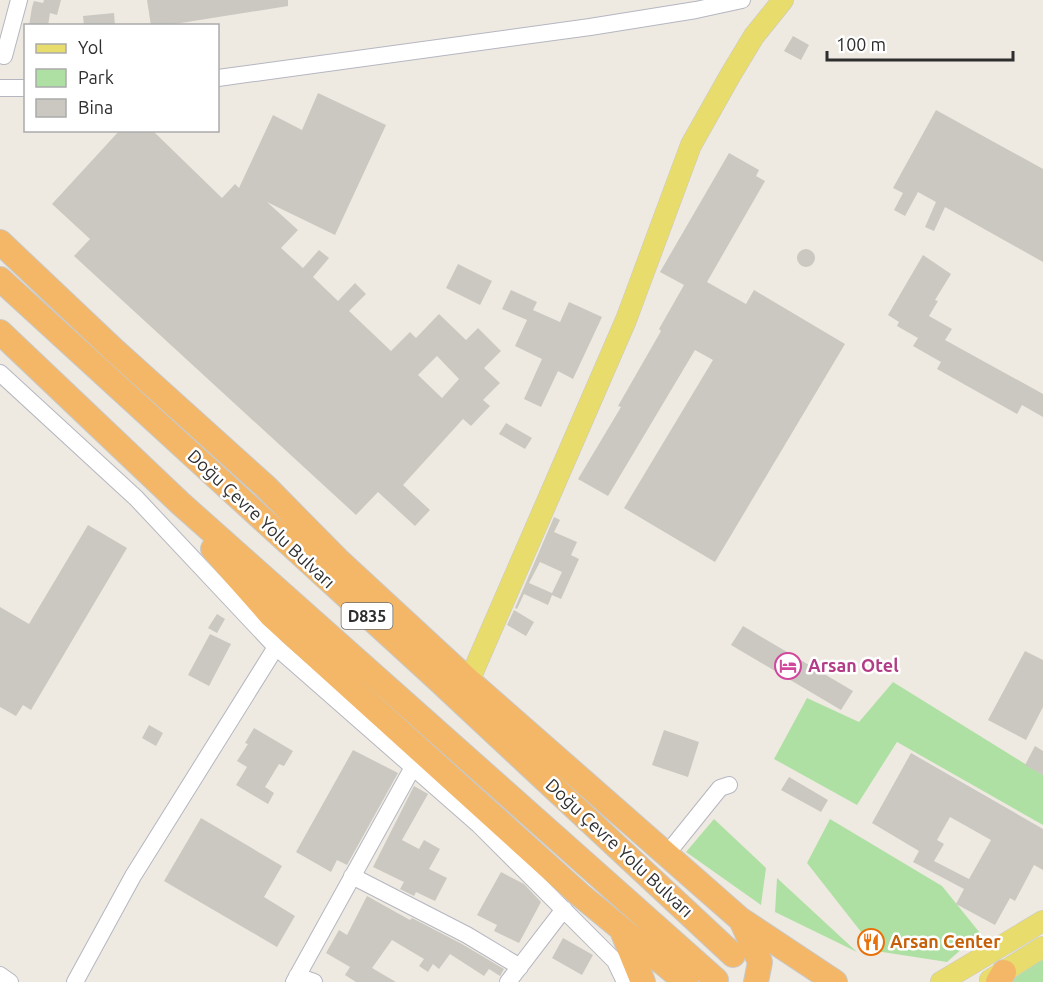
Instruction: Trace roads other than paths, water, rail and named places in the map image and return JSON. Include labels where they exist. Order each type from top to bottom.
[{"type":"highway","points":[[0,242],[114,350],[266,487],[337,559],[469,681],[740,919],[835,982]]},
{"type":"highway","name":"Doğu Çevre Yolu Bulvarı","points":[[0,279],[436,678],[733,955]]},
{"type":"highway","name":"Doğu Çevre Yolu Bulvarı","points":[[0,332],[180,503],[717,980]]},
{"type":"highway","points":[[180,503],[220,558],[271,615],[622,930],[686,982]]},
{"type":"highway","points":[[740,919],[760,962],[756,982]]},
{"type":"highway","points":[[622,930],[643,982]]},
{"type":"main road","points":[[469,681],[626,320],[691,145],[742,54],[783,0]]},
{"type":"main road","points":[[941,982],[1043,921]]},
{"type":"main road","points":[[996,979],[1043,947]]},
{"type":"street","points":[[0,55],[4,56],[19,0]]},
{"type":"street","points":[[219,78],[590,27],[696,10],[742,0]]},
{"type":"street","points":[[0,88],[24,88]]},
{"type":"street","points":[[0,373],[135,498],[271,615]]},
{"type":"street","points":[[135,498],[276,647],[478,825],[564,909],[615,961],[625,982]]},
{"type":"street","points":[[75,982],[133,876],[276,647]]},
{"type":"street","points":[[314,982],[296,979],[413,767]]},
{"type":"street","points":[[666,855],[720,788],[729,785]]},
{"type":"street","points":[[352,876],[466,935],[520,967]]},
{"type":"street","points":[[508,982],[564,909]]},
{"type":"street","points":[[0,975],[10,982]]},
{"type":"place","name":"Arsan Otel","points":[[788,666]]},
{"type":"place","name":"Arsan Center","points":[[871,942]]}]
